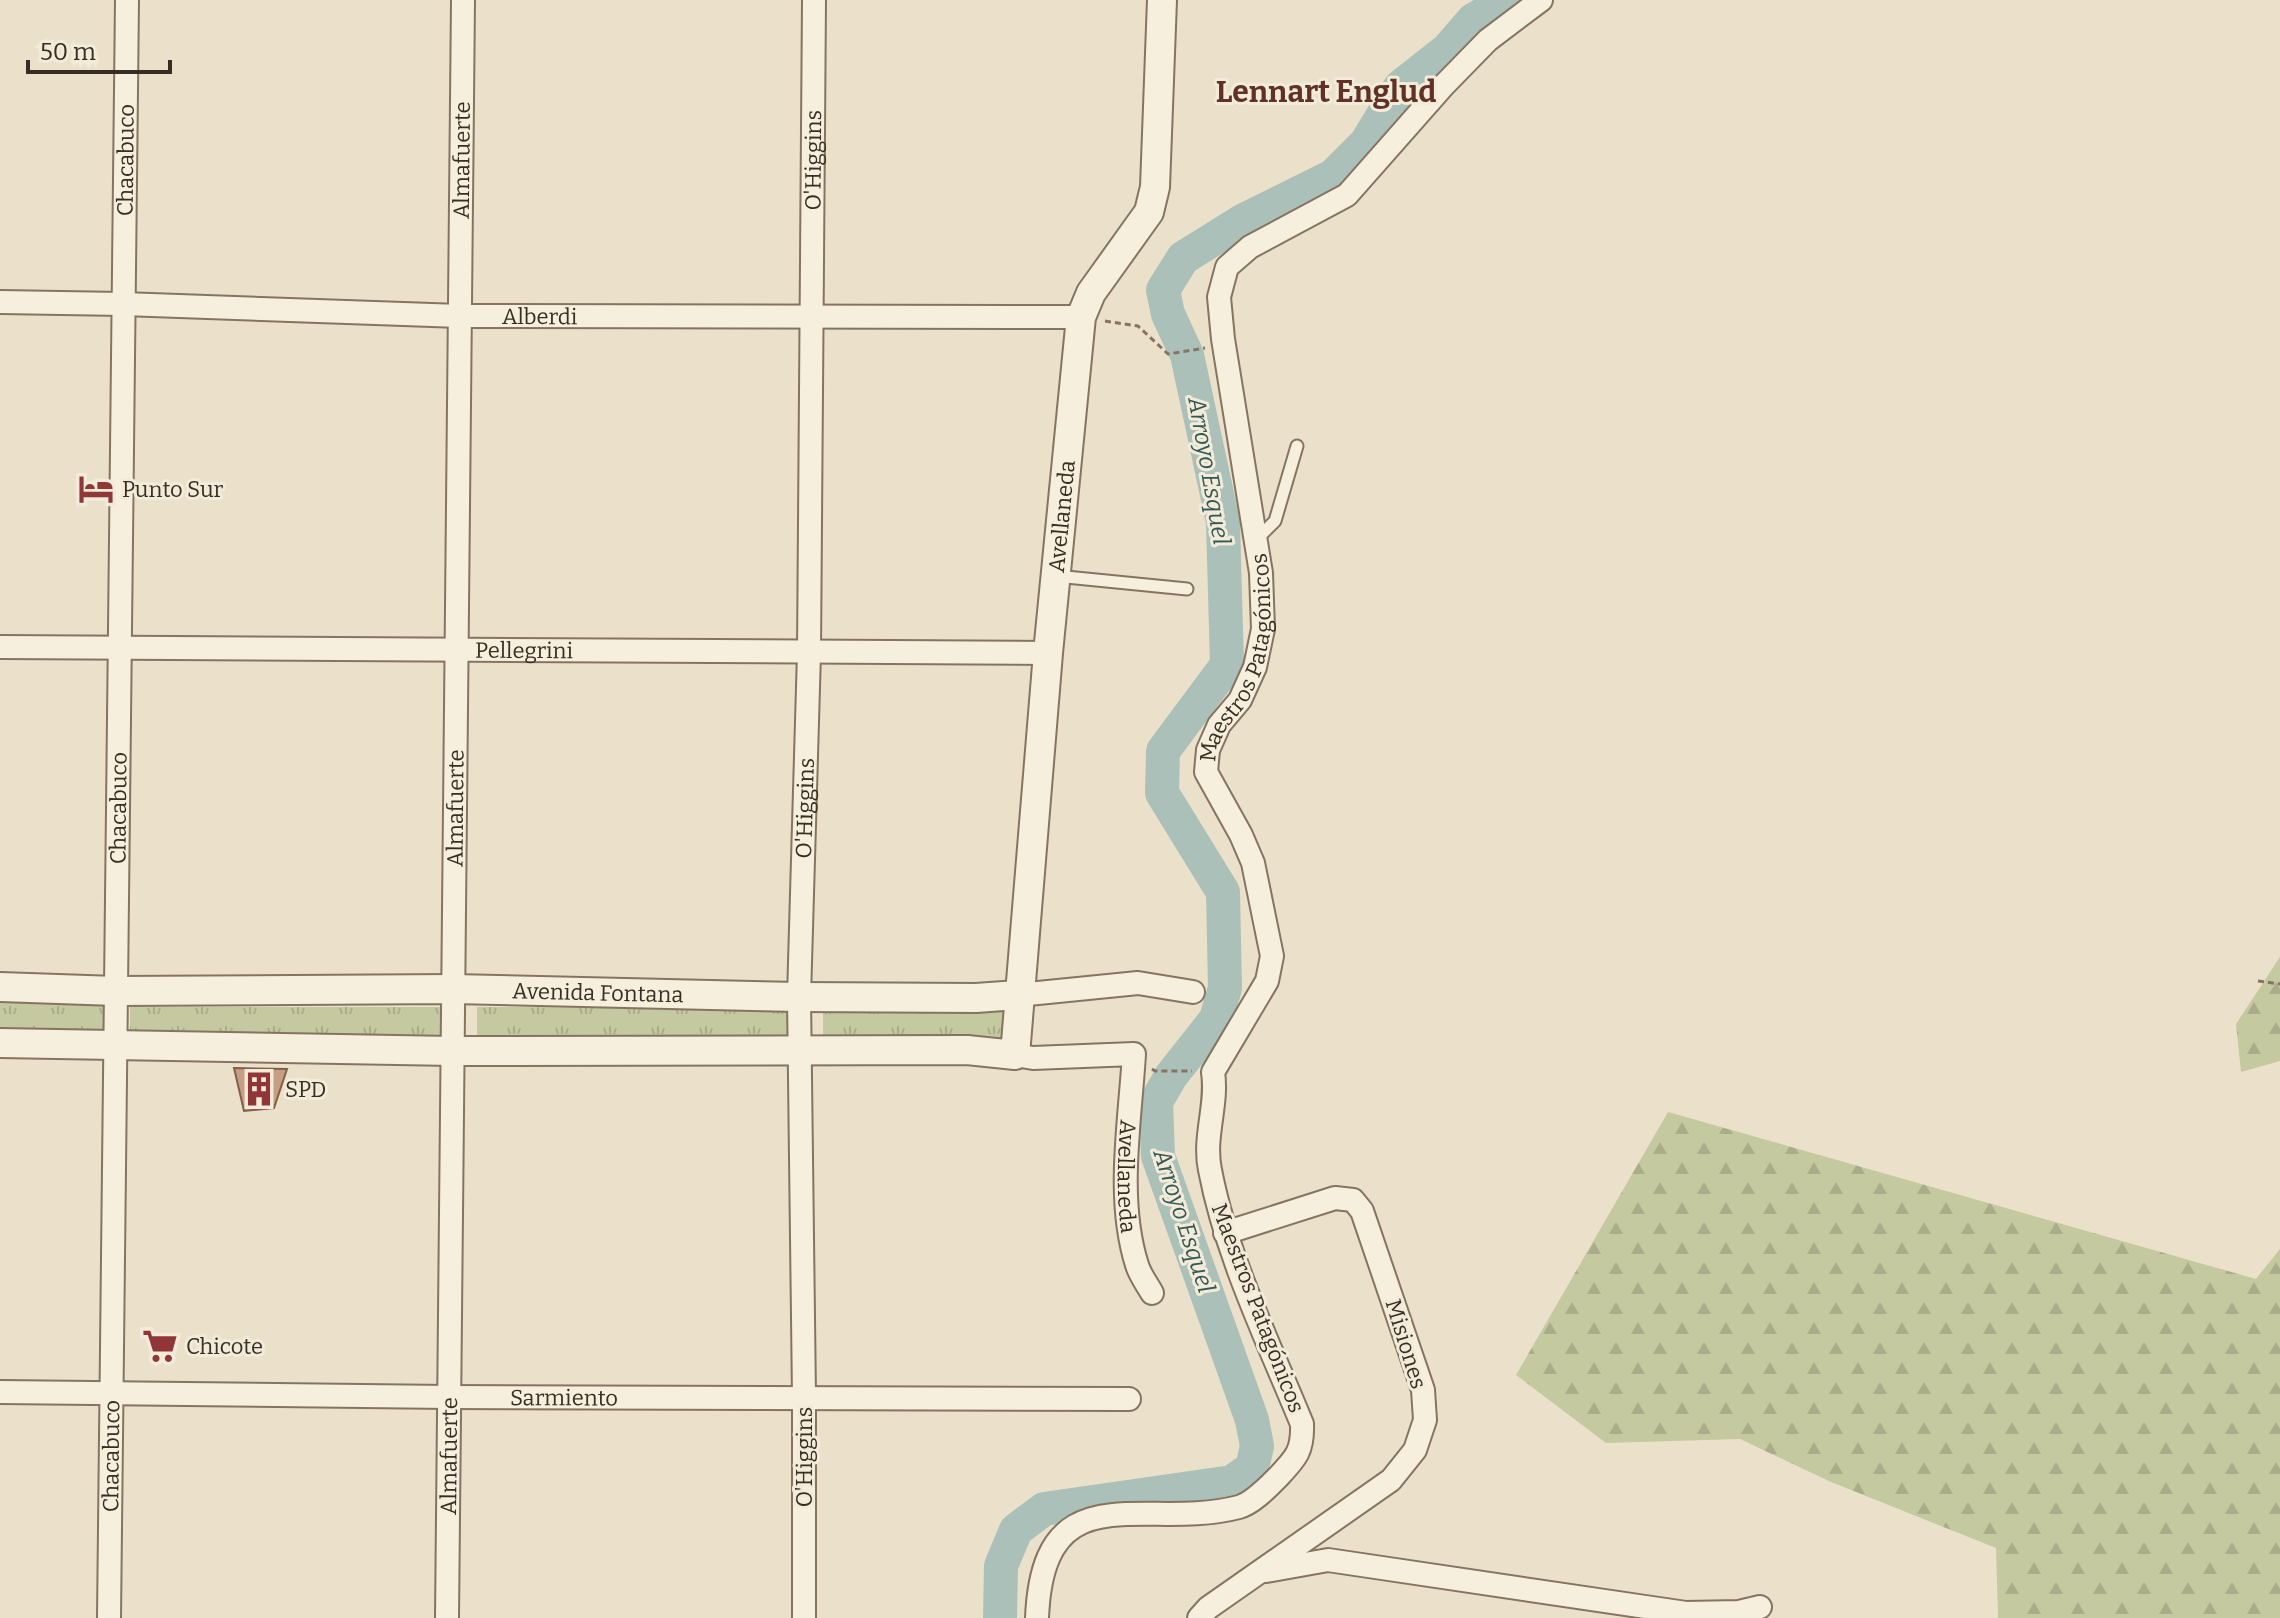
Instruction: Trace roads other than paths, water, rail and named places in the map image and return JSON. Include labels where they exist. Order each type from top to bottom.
[{"type":"street","name":"Chacabuco","points":[[109,1618],[127,0]]},
{"type":"street","name":"Almafuerte","points":[[447,1618],[463,0]]},
{"type":"street","name":"O'Higgins","points":[[804,1618],[799,997],[809,653],[814,0]]},
{"type":"street","name":"Avellaneda","points":[[1152,1293],[1137,1266],[1127,1215],[1134,1054],[1033,1058],[1015,1055],[1048,653],[1081,317],[1091,293],[1149,212],[1155,187],[1162,0]]},
{"type":"street","name":"Maestros Patagónicos","points":[[1037,1618],[1040,1577],[1053,1545],[1077,1523],[1101,1516],[1242,1506],[1266,1489],[1289,1466],[1303,1446],[1302,1424],[1225,1233],[1209,1166],[1208,1131],[1215,1085],[1213,1072],[1267,981],[1272,956],[1253,863],[1206,772],[1208,750],[1219,725],[1240,700],[1255,667],[1263,629],[1261,573],[1223,339],[1219,297],[1227,267],[1250,247],[1347,195],[1488,40],[1541,0]]},
{"type":"street","name":"Alberdi","points":[[0,302],[460,316],[1081,317]]},
{"type":"street","name":"Pellegrini","points":[[0,647],[1048,653]]},
{"type":"street","name":"Avenida Fontana","points":[[0,987],[116,991],[453,989],[976,998],[1138,983],[1193,992]]},
{"type":"street","points":[[0,1043],[453,1051],[967,1050],[1015,1055]]},
{"type":"street","name":"Misiones","points":[[1199,1618],[1208,1608],[1391,1480],[1415,1450],[1425,1420],[1423,1390],[1362,1211],[1353,1200],[1335,1198],[1225,1233]]},
{"type":"street","name":"Sarmiento","points":[[0,1392],[1129,1399]]},
{"type":"street","points":[[1257,1573],[1328,1560],[1686,1613],[1739,1612],[1760,1607]]},
{"type":"lane","points":[[1255,541],[1275,521],[1297,446]]},
{"type":"lane","points":[[1055,576],[1187,589]]},
{"type":"waterway","name":"Arroyo Esquel","points":[[1000,1618],[1001,1566],[1016,1530],[1044,1509],[1232,1482],[1252,1468],[1257,1446],[1252,1420],[1158,1156],[1156,1102],[1171,1076],[1216,1019],[1225,988],[1223,892],[1162,793],[1163,751],[1227,665],[1223,522],[1187,355],[1168,314],[1163,290],[1183,258],[1244,220],[1333,176],[1366,143],[1400,87],[1448,49],[1473,20],[1508,0]]},
{"type":"place","name":"Punto Sur","points":[[96,489]]},
{"type":"place","name":"SPD","points":[[259,1089]]},
{"type":"place","name":"Chicote","points":[[160,1346]]},
{"type":"district","name":"Lennart Englud","points":[[1326,92]]}]
